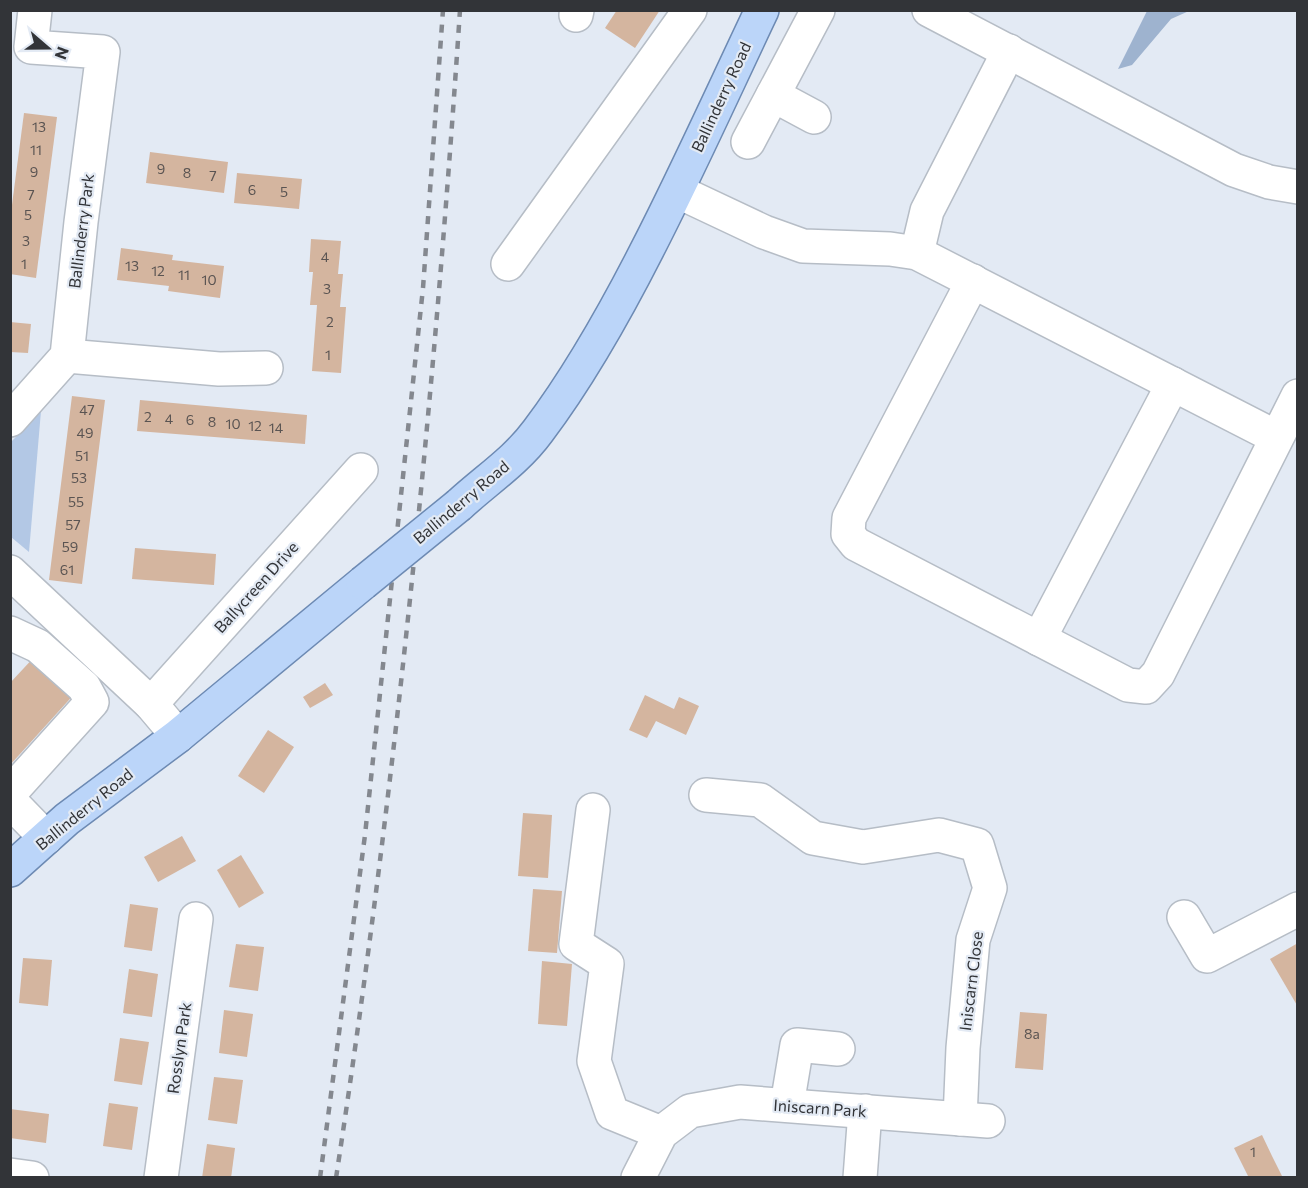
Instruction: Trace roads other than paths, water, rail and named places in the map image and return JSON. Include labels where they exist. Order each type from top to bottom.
[{"type":"main road","name":"Ballinderry Road","points":[[10,870],[67,819],[178,736],[459,506],[510,463],[538,432],[582,367],[625,292],[677,191],[762,10]]},
{"type":"street","name":"Ballinderry Park","points":[[35,10],[32,47],[103,52],[67,356]]},
{"type":"street","points":[[508,264],[690,10]]},
{"type":"street","points":[[747,142],[818,10]]},
{"type":"street","points":[[929,10],[1234,170],[1269,182],[1298,187]]},
{"type":"street","points":[[917,253],[927,211],[1009,51]]},
{"type":"street","points":[[773,95],[814,117]]},
{"type":"street","points":[[677,191],[764,232],[803,246],[890,249],[917,253],[1276,437]]},
{"type":"street","points":[[973,281],[849,518],[848,534],[856,544],[1128,685],[1146,687],[1158,674],[1298,396]]},
{"type":"street","points":[[10,420],[67,356],[219,369],[266,368]]},
{"type":"street","points":[[1040,639],[1173,384]]},
{"type":"street","name":"Ballycreen Drive","points":[[151,704],[361,470]]},
{"type":"street","points":[[10,572],[151,704],[178,736]]},
{"type":"street","points":[[10,633],[38,646],[84,687],[92,702],[10,793]]},
{"type":"street","name":"Iniscarn Close","points":[[706,795],[760,800],[813,838],[863,847],[939,835],[977,845],[990,888],[973,940],[963,1048],[974,1120]]},
{"type":"street","points":[[10,801],[46,838]]},
{"type":"street","points":[[600,828],[576,944],[607,964],[594,1061],[612,1113],[661,1133]]},
{"type":"street","points":[[1184,917],[1207,956],[1298,909]]},
{"type":"street","name":"Rosslyn Park","points":[[161,1178],[196,919]]},
{"type":"street","points":[[787,1106],[797,1045],[838,1049]]},
{"type":"street","name":"Iniscarn Park","points":[[638,1178],[661,1133],[690,1111],[740,1102],[974,1120]]},
{"type":"street","points":[[860,1178],[865,1111]]},
{"type":"street","points":[[10,1175],[32,1178]]},
{"type":"railway","points":[[320,1178],[365,835],[423,288],[443,10]]},
{"type":"railway","points":[[336,1178],[377,887],[410,596],[438,303],[460,10]]}]
